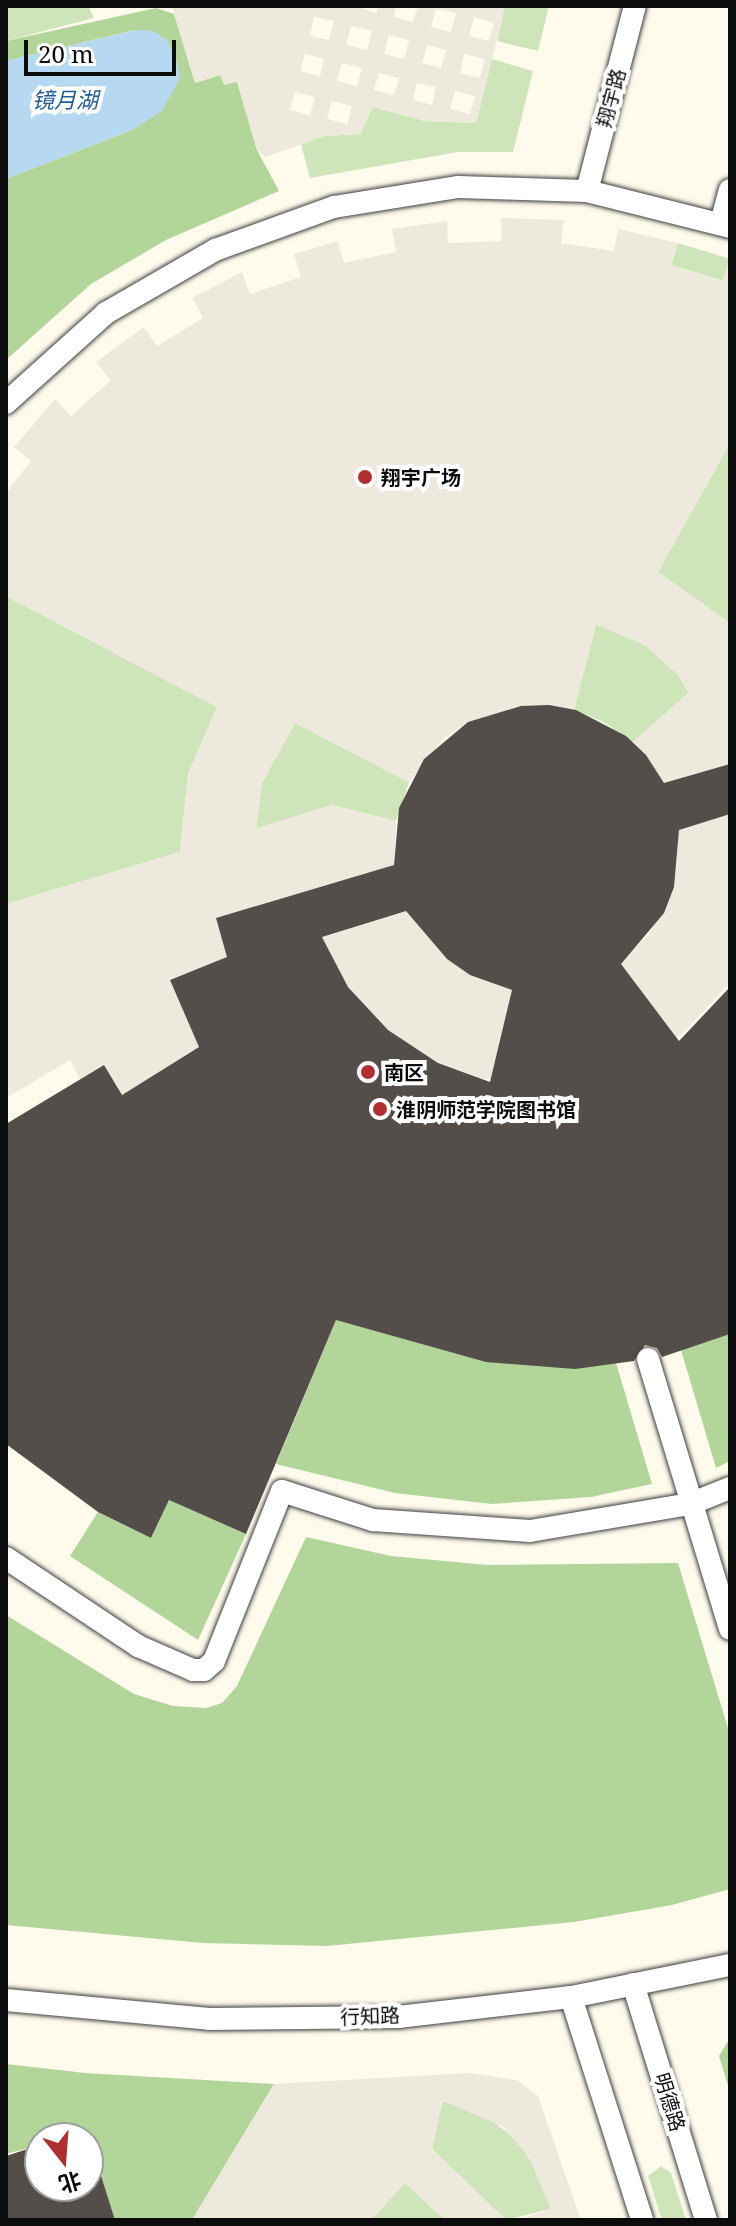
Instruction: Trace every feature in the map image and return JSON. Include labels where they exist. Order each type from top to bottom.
[{"type":"lane","name":"翔宇路","points":[[587,191],[635,6]]},
{"type":"lane","points":[[6,403],[106,313],[215,250],[334,207],[458,187],[587,191],[726,225],[730,190]]},
{"type":"lane","points":[[648,1359],[730,1629]]},
{"type":"lane","points":[[6,1558],[138,1646],[193,1670],[204,1670],[214,1661],[282,1491],[373,1520],[530,1531],[690,1504],[730,1488]]},
{"type":"lane","name":"行知路","points":[[6,2000],[209,2019],[398,2017],[571,1997],[730,1965]]},
{"type":"lane","name":"明德路","points":[[633,1984],[706,2220]]},
{"type":"lane","points":[[571,1997],[642,2220]]},
{"type":"green space","points":[[6,6],[88,6],[94,18],[6,41]]},
{"type":"green space","points":[[505,6],[549,6],[538,51],[497,41]]},
{"type":"green space","points":[[156,8],[174,14],[195,83],[220,75],[237,82],[257,150],[279,191],[166,240],[91,284],[6,360],[6,179],[134,129],[135,30],[6,61],[6,41]]},
{"type":"green space","points":[[492,59],[533,71],[513,152],[458,152],[310,178],[301,144],[325,136],[360,134],[373,107],[425,121],[476,123]]},
{"type":"green space","points":[[678,243],[730,259],[723,281],[671,265]]},
{"type":"green space","points":[[730,443],[730,623],[658,572]]},
{"type":"green space","points":[[6,596],[217,707],[188,774],[180,852],[6,904]]},
{"type":"green space","points":[[596,624],[645,645],[678,675],[689,693],[633,742],[602,721],[574,710]]},
{"type":"green space","points":[[295,723],[409,782],[396,821],[332,805],[256,829],[262,783]]},
{"type":"green space","points":[[366,1248],[616,1363],[652,1484],[591,1497],[492,1504],[395,1493],[276,1464]]},
{"type":"green space","points":[[730,1334],[730,1461],[716,1468],[681,1350]]},
{"type":"green space","points":[[169,1500],[246,1534],[198,1640],[70,1556],[98,1512],[151,1538]]},
{"type":"green space","points":[[306,1537],[391,1556],[488,1565],[678,1563],[730,1735],[730,1889],[672,1905],[574,1922],[327,1946],[203,1943],[6,1925],[6,1615],[134,1694],[173,1706],[206,1708],[222,1703],[237,1686]]},
{"type":"green space","points":[[730,2038],[730,2092],[719,2056]]},
{"type":"green space","points":[[6,2064],[85,2073],[274,2084],[192,2220],[115,2220],[104,2185],[104,2122],[24,2122],[24,2149],[6,2154]]},
{"type":"green space","points":[[442,2101],[486,2116],[518,2141],[538,2173],[551,2209],[506,2220],[432,2149]]},
{"type":"green space","points":[[661,2166],[671,2173],[686,2220],[662,2220],[648,2176]]},
{"type":"green space","points":[[405,2183],[445,2220],[371,2220]]},
{"type":"shaded area","points":[[172,6],[356,6],[376,13],[378,6],[396,6],[394,17],[413,22],[418,6],[505,6],[476,123],[425,121],[373,107],[360,134],[325,136],[265,157],[257,150],[237,82],[224,85],[220,75],[195,83]],"holes":[[[436,9],[456,13],[451,32],[431,27]],[[314,17],[334,21],[329,40],[310,36]],[[474,17],[494,23],[489,41],[469,36]],[[351,26],[372,31],[367,50],[346,45]],[[389,35],[409,40],[404,59],[384,54]],[[427,45],[446,50],[441,68],[422,63]],[[305,54],[324,59],[320,76],[300,71]],[[464,54],[485,59],[480,78],[460,73]],[[342,63],[362,68],[357,86],[337,81]],[[379,73],[399,78],[394,95],[374,90]],[[417,83],[436,87],[432,105],[413,100]],[[455,91],[475,96],[470,114],[450,109]],[[295,92],[315,97],[310,115],[290,110]],[[332,101],[352,106],[347,124],[327,119]]]},
{"type":"shaded area","name":"翔宇广场","points":[[501,218],[564,220],[561,243],[614,251],[618,229],[678,243],[671,265],[722,281],[730,260],[730,443],[658,572],[730,623],[730,983],[677,1039],[528,1085],[480,1078],[438,1063],[388,1030],[348,987],[318,928],[170,979],[203,1044],[122,1095],[104,1065],[80,1079],[70,1060],[6,1098],[6,904],[180,852],[188,774],[217,707],[6,596],[6,493],[31,461],[14,447],[55,399],[71,416],[111,380],[96,362],[144,327],[157,346],[203,318],[192,298],[242,272],[250,294],[301,277],[294,254],[338,241],[344,263],[396,252],[392,229],[447,221],[448,243],[502,241]],"holes":[[[596,624],[645,645],[678,675],[689,692],[633,742],[664,783],[679,830],[674,887],[648,936],[606,973],[470,975],[447,959],[411,917],[399,891],[394,865],[396,821],[332,805],[256,828],[262,783],[295,723],[409,782],[444,738],[468,722],[521,706],[574,710]]]},
{"type":"shaded area","points":[[470,2073],[517,2080],[538,2096],[581,2220],[518,2220],[551,2209],[529,2157],[502,2126],[443,2101],[432,2149],[506,2220],[445,2220],[405,2183],[371,2220],[192,2220],[274,2084]]},
{"type":"water","name":"镜月湖","points":[[136,30],[153,31],[167,40],[177,62],[180,78],[162,111],[134,129],[6,179],[6,61]]},
{"type":"building","name":"淮阴师范学院图书馆","points":[[549,705],[576,710],[626,736],[646,755],[664,783],[730,764],[730,814],[679,830],[674,887],[664,913],[621,964],[679,1041],[730,987],[730,1334],[662,1357],[657,1348],[645,1345],[634,1361],[575,1369],[486,1362],[336,1320],[246,1534],[169,1500],[151,1538],[98,1512],[6,1444],[6,1124],[104,1065],[122,1095],[199,1047],[170,980],[227,957],[216,918],[394,865],[399,808],[424,759],[468,722],[521,706]],"holes":[[[406,911],[447,959],[470,975],[512,990],[490,1082],[438,1063],[388,1030],[348,987],[322,937]]]},
{"type":"building","points":[[24,2150],[24,2202],[104,2202],[104,2185],[115,2220],[6,2220],[6,2156]]},
{"type":"place","name":"翔宇广场","points":[[365,477]]},
{"type":"place","name":"南区","points":[[368,1072]]},
{"type":"place","name":"淮阴师范学院图书馆","points":[[380,1109]]}]
